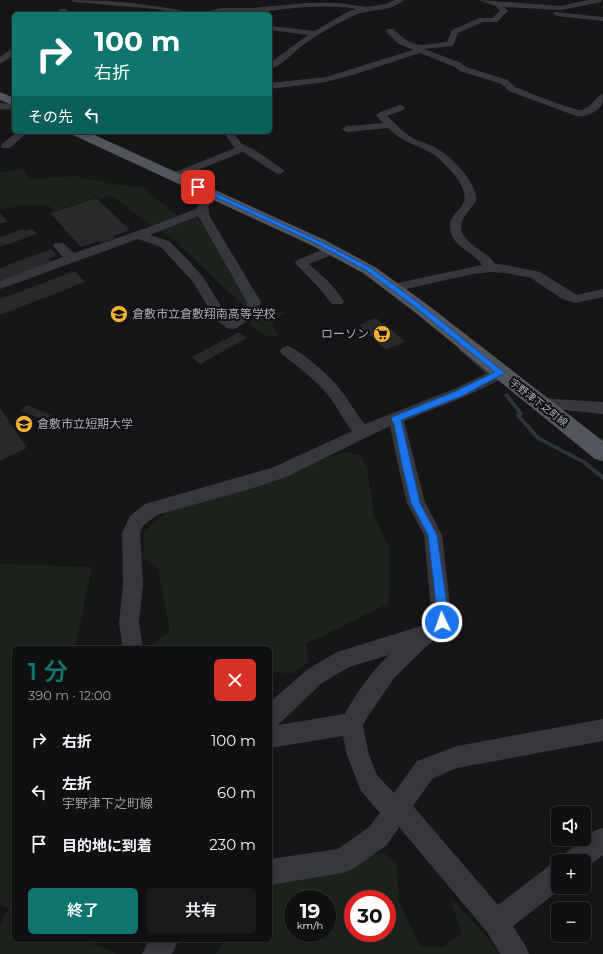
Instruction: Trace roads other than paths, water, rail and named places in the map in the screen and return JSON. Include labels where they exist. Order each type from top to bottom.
[{"type":"main road","points":[[0,96],[12,101]]},
{"type":"main road","name":"宇野津下之町線","points":[[82,134],[332,250],[369,270],[603,453]]},
{"type":"street","points":[[74,0],[156,7],[180,12]]},
{"type":"street","points":[[380,0],[398,2]]},
{"type":"street","points":[[483,0],[499,4],[561,8],[598,0]]},
{"type":"street","points":[[526,5],[539,0]]},
{"type":"street","points":[[272,65],[279,62],[293,48],[315,33],[351,14],[398,2]]},
{"type":"street","points":[[214,12],[228,9],[249,12],[322,3],[350,4],[366,9]]},
{"type":"street","points":[[419,51],[417,48],[420,47],[450,44],[455,32],[482,20],[494,20],[504,11],[499,4]]},
{"type":"street","points":[[526,5],[554,13],[603,19]]},
{"type":"street","points":[[272,28],[315,33]]},
{"type":"street","points":[[390,31],[405,44],[419,51],[458,65],[463,69],[505,82],[512,89],[579,114],[594,109],[603,97]]},
{"type":"street","points":[[272,86],[313,82],[330,78],[419,51]]},
{"type":"street","points":[[0,61],[12,52]]},
{"type":"street","points":[[0,106],[12,107]]},
{"type":"street","points":[[400,108],[381,115],[405,137],[442,156],[463,181],[471,198],[470,203],[458,215],[455,226],[456,234],[460,240],[488,261],[490,268]]},
{"type":"street","points":[[347,129],[391,125]]},
{"type":"street","points":[[6,146],[21,134]]},
{"type":"street","points":[[229,134],[242,149],[251,152],[280,171]]},
{"type":"street","points":[[174,176],[195,166],[235,153],[242,149]]},
{"type":"street","points":[[138,235],[165,244],[185,264],[198,280],[221,317],[232,325],[251,312],[254,302],[253,298],[217,241],[201,211],[202,205],[210,193]]},
{"type":"street","points":[[0,284],[201,211]]},
{"type":"street","points":[[59,246],[68,255],[74,257]]},
{"type":"street","points":[[332,250],[301,263],[325,286],[337,301]]},
{"type":"street","points":[[393,288],[473,270],[506,268],[535,275],[567,296],[576,299],[601,296]]},
{"type":"street","points":[[287,351],[312,370],[334,392],[351,419],[363,432]]},
{"type":"street","points":[[133,646],[129,623],[133,584],[131,533],[136,521],[151,510],[280,472],[347,441],[373,426],[459,394],[501,373]]},
{"type":"street","points":[[539,402],[603,408]]},
{"type":"street","points":[[395,419],[398,424],[406,465],[416,503],[432,535],[442,622],[388,670],[360,708],[352,724],[358,755],[369,783],[397,809],[496,923],[516,954]]},
{"type":"street","points":[[272,714],[315,676],[344,659],[427,634]]},
{"type":"street","points":[[272,737],[352,724]]},
{"type":"street","points":[[272,872],[342,861],[377,837],[424,769],[457,757],[603,730]]},
{"type":"street","points":[[585,854],[603,840]]},
{"type":"street","points":[[496,923],[551,880]]},
{"type":"street","points":[[155,954],[164,942]]},
{"type":"waterway","points":[[460,349],[489,373]]},
{"type":"waterway","points":[[506,395],[521,414],[518,415],[538,438],[584,462],[603,478]]},
{"type":"place","name":"倉敷市立倉敷翔南高等学校","points":[[119,314]]},
{"type":"place","name":"ローソン","points":[[382,334]]},
{"type":"place","name":"倉敷市立短期大学","points":[[24,424]]}]
